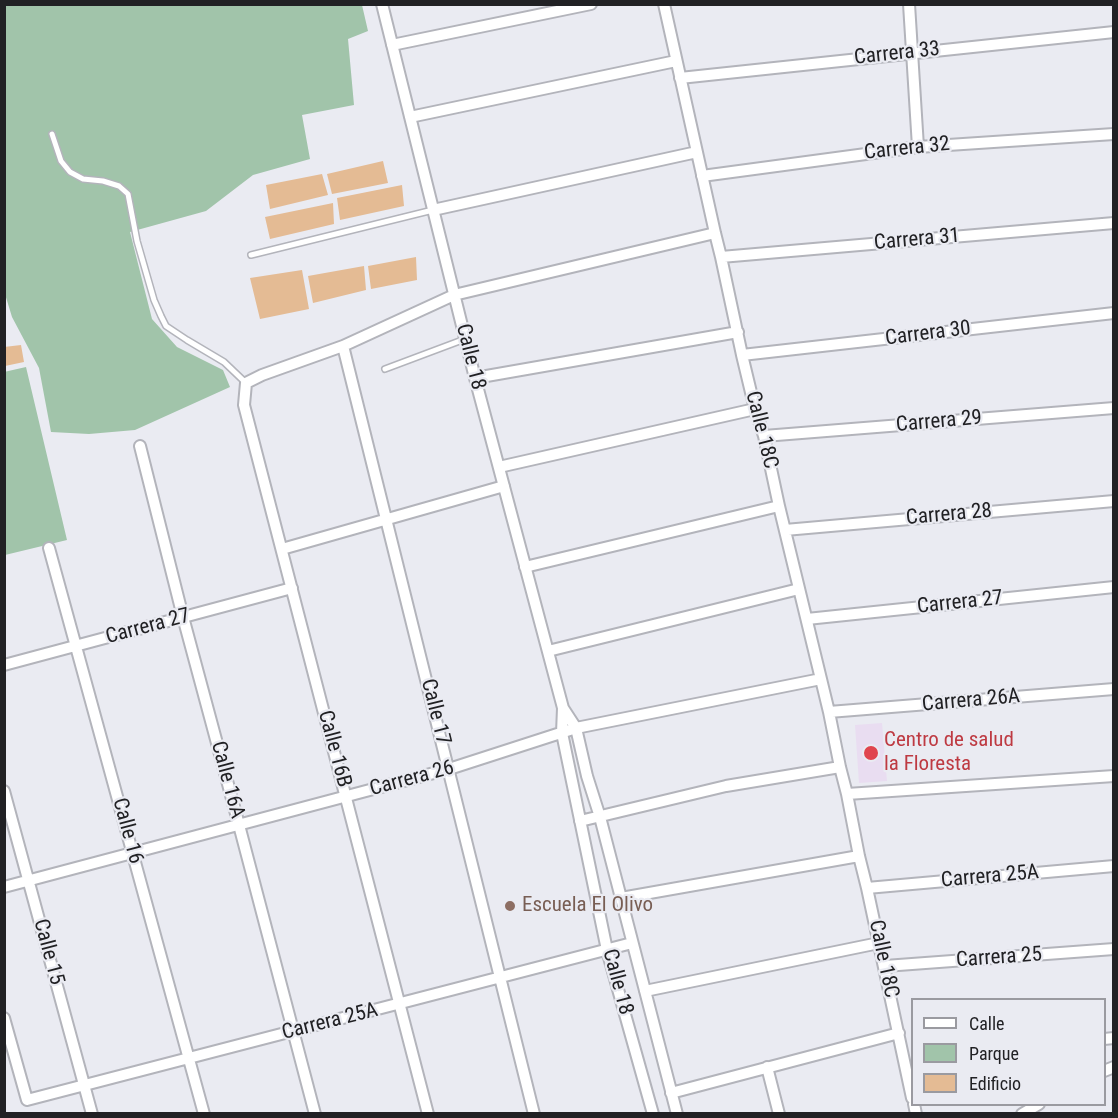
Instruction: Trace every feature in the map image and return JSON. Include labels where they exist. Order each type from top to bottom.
[{"type":"street","name":"Calle 18","points":[[382,4],[475,378],[563,708],[562,733],[607,950],[653,1113]]},
{"type":"street","points":[[392,45],[591,4]]},
{"type":"street","name":"Calle 18C","points":[[664,4],[742,355],[764,436],[830,712],[859,856],[899,1033],[908,1054],[911,1087]]},
{"type":"street","points":[[909,4],[918,147]]},
{"type":"street","name":"Carrera 33","points":[[680,78],[1113,32]]},
{"type":"street","points":[[410,117],[676,61]]},
{"type":"street","name":"Carrera 32","points":[[702,176],[918,147],[1113,134]]},
{"type":"street","points":[[433,210],[697,152]]},
{"type":"street","name":"Carrera 31","points":[[722,257],[1113,223]]},
{"type":"street","points":[[246,383],[262,375],[344,346],[454,295],[715,233]]},
{"type":"street","name":"Carrera 30","points":[[742,355],[1113,313]]},
{"type":"street","points":[[475,378],[738,332]]},
{"type":"street","name":"Calle 17","points":[[344,346],[534,1113]]},
{"type":"street","name":"Calle 16B","points":[[246,383],[244,405],[428,1113]]},
{"type":"street","name":"Carrera 29","points":[[764,436],[1113,408]]},
{"type":"street","points":[[499,467],[755,409]]},
{"type":"street","name":"Calle 16A","points":[[140,446],[183,617],[315,1113]]},
{"type":"street","points":[[282,549],[504,486]]},
{"type":"street","name":"Carrera 28","points":[[785,530],[1113,501]]},
{"type":"street","points":[[525,567],[779,506]]},
{"type":"street","name":"Calle 16","points":[[49,548],[204,1113]]},
{"type":"street","name":"Carrera 27","points":[[807,619],[1113,587]]},
{"type":"street","name":"Carrera 27","points":[[4,665],[292,588]]},
{"type":"street","points":[[548,651],[799,589]]},
{"type":"street","name":"Carrera 26","points":[[4,886],[449,769],[576,728],[821,679]]},
{"type":"street","name":"Carrera 26A","points":[[830,712],[1113,689]]},
{"type":"street","name":"Calle 18","points":[[563,708],[576,728],[677,1113]]},
{"type":"street","points":[[580,821],[726,786],[840,767]]},
{"type":"street","points":[[847,794],[1113,776]]},
{"type":"street","name":"Calle 15","points":[[4,791],[92,1113]]},
{"type":"street","points":[[621,898],[859,856]]},
{"type":"street","name":"Carrera 25A","points":[[867,888],[1113,866]]},
{"type":"street","name":"Carrera 25A","points":[[9,1052],[27,1100],[632,943]]},
{"type":"street","name":"Calle 18","points":[[645,991],[879,943]]},
{"type":"street","name":"Carrera 25","points":[[885,966],[1113,949]]},
{"type":"street","points":[[4,1018],[9,1052]]},
{"type":"street","points":[[671,1093],[899,1033]]},
{"type":"street","points":[[767,1068],[779,1113]]},
{"type":"lane","points":[[52,134],[61,161],[70,172],[83,179],[119,186],[128,194],[137,241],[154,300],[166,326],[216,357],[246,383]]},
{"type":"lane","points":[[251,255],[433,210]]},
{"type":"lane","points":[[385,369],[465,339]]},
{"type":"shaded area","name":"Centro de salud la Floresta","points":[[882,723],[887,781],[859,783],[855,725]]},
{"type":"green space","points":[[4,5],[362,5],[368,31],[348,39],[354,105],[302,115],[310,159],[253,175],[206,211],[130,232],[152,319],[177,347],[223,370],[230,387],[135,430],[89,434],[51,432],[39,368],[12,317],[5,294]]},
{"type":"green space","points":[[26,367],[67,540],[5,555],[4,372]]},
{"type":"building","points":[[383,161],[388,183],[332,194],[327,174]]},
{"type":"building","points":[[322,174],[328,195],[270,209],[266,185]]},
{"type":"building","points":[[402,185],[404,206],[340,220],[337,198]]},
{"type":"building","points":[[333,203],[334,224],[270,239],[265,217]]},
{"type":"building","points":[[416,257],[417,280],[371,289],[368,266]]},
{"type":"building","points":[[364,266],[366,290],[313,303],[308,276]]},
{"type":"building","points":[[302,270],[309,309],[260,319],[250,278]]},
{"type":"building","points":[[21,345],[24,362],[5,366],[4,347]]},
{"type":"place","name":"Centro de salud la Floresta","points":[[871,753]]},
{"type":"place","name":"Escuela El Olivo","points":[[510,906]]}]
